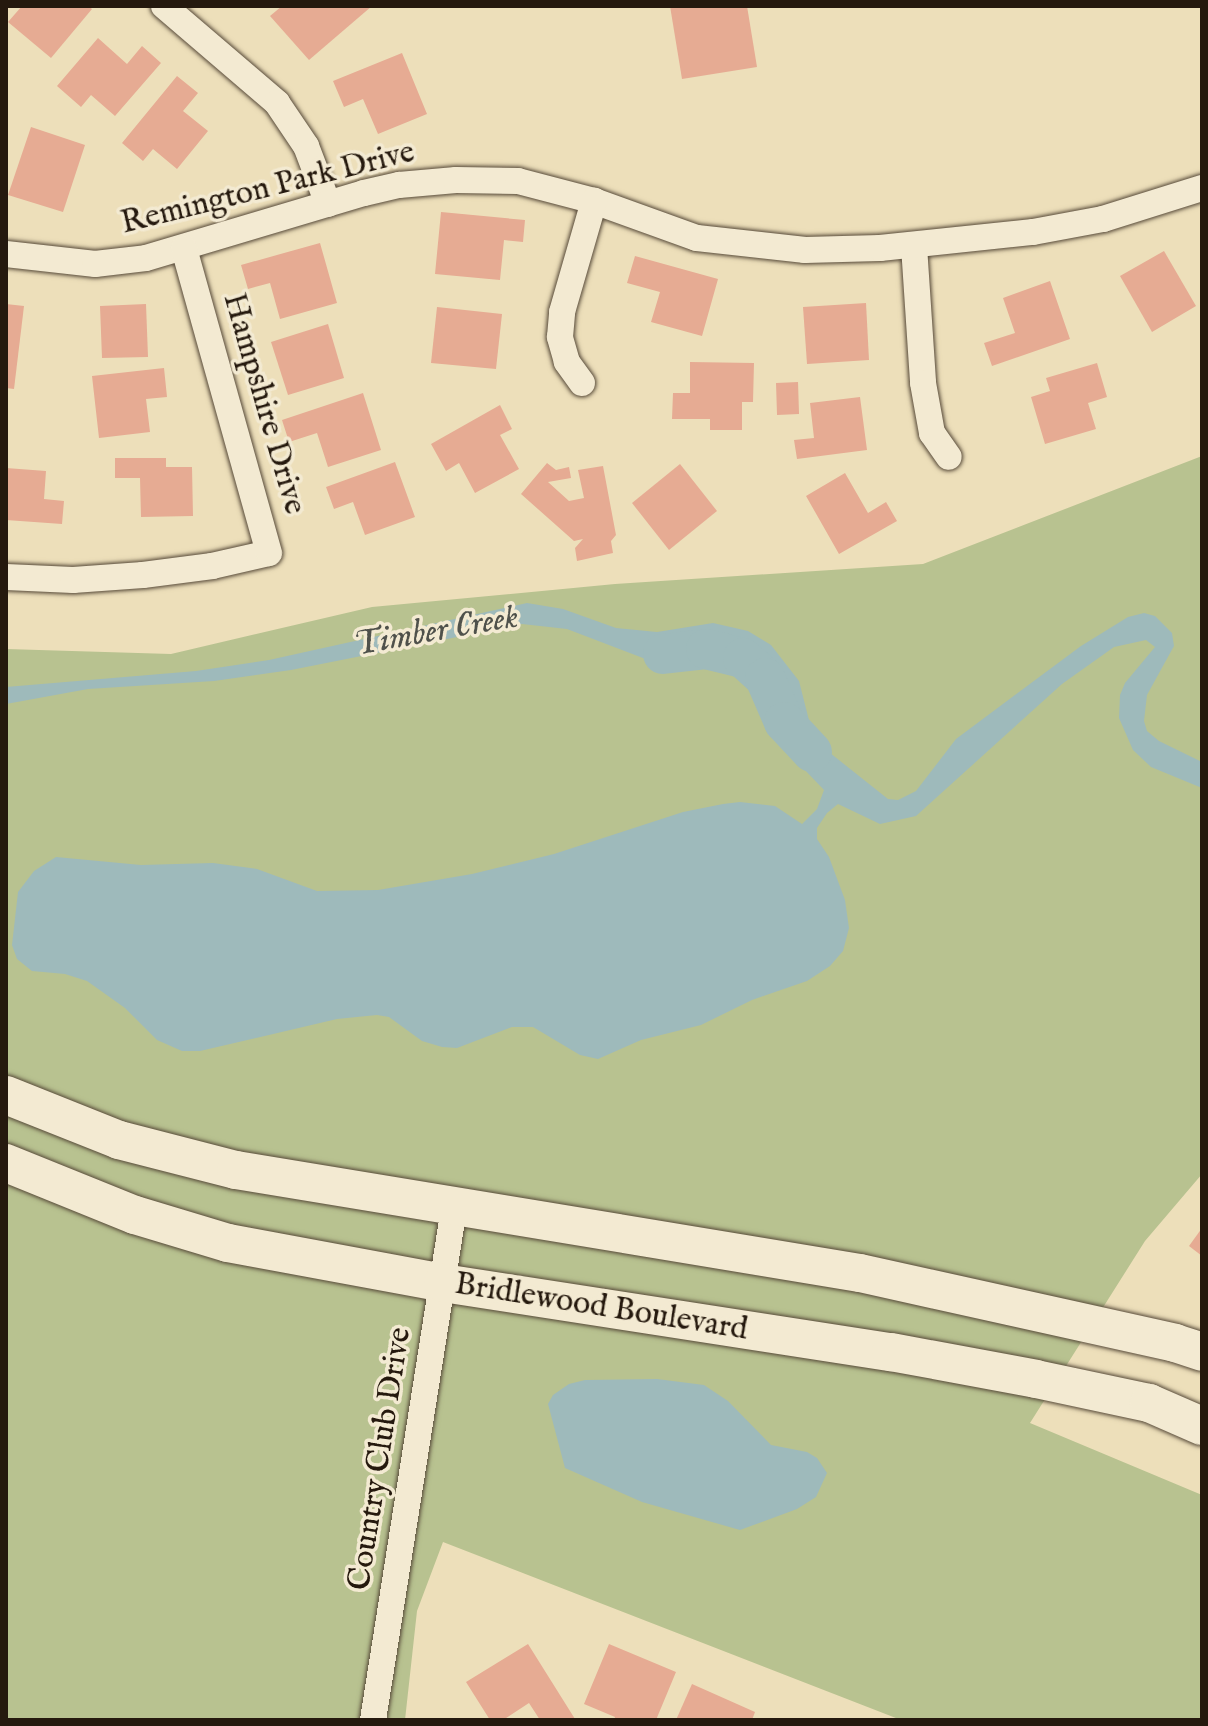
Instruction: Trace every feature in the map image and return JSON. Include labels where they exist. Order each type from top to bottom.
[{"type":"main road","points":[[6,1095],[93,1131],[174,1156],[285,1180],[860,1273],[1175,1343],[1202,1352]]},
{"type":"main road","name":"Bridlewood Boulevard","points":[[6,1163],[179,1230],[278,1253],[443,1283],[963,1366],[1149,1403],[1202,1426]]},
{"type":"street","points":[[164,6],[277,103],[306,146],[328,204]]},
{"type":"street","name":"Remington Park Drive","points":[[6,254],[95,264],[146,258],[399,185],[456,180],[518,181],[594,201],[697,238],[805,250],[914,246],[1033,232],[1103,219],[1202,188]]},
{"type":"street","points":[[582,383],[567,362],[560,337],[562,312],[594,201]]},
{"type":"street","points":[[914,246],[923,383],[932,433],[949,457]]},
{"type":"street","name":"Hampshire Drive","points":[[6,577],[73,580],[143,575],[212,566],[269,553],[184,249]]},
{"type":"street","name":"Country Club Drive","points":[[373,1720],[454,1208]]},
{"type":"green space","points":[[1202,456],[1202,1174],[1145,1241],[1030,1423],[1202,1495],[1202,1720],[901,1720],[443,1542],[417,1611],[405,1720],[6,1720],[6,649],[171,654],[372,607],[615,584],[923,564]]},
{"type":"water","points":[[527,603],[563,609],[616,628],[657,632],[713,623],[748,631],[771,645],[799,681],[812,732],[820,745],[888,799],[898,800],[916,791],[956,739],[1081,646],[1128,617],[1144,613],[1155,616],[1172,633],[1174,646],[1147,695],[1144,721],[1147,731],[1159,741],[1202,762],[1202,788],[1151,767],[1133,750],[1119,718],[1120,695],[1125,683],[1155,647],[1146,640],[1114,647],[1062,684],[916,816],[880,824],[838,804],[827,813],[817,828],[817,839],[829,857],[845,900],[849,928],[843,951],[830,966],[807,981],[752,1000],[701,1025],[641,1040],[598,1059],[580,1055],[533,1027],[512,1027],[457,1048],[442,1047],[422,1041],[389,1017],[377,1015],[337,1019],[200,1051],[182,1051],[157,1040],[125,1008],[87,981],[65,974],[32,971],[17,959],[12,945],[18,892],[34,871],[56,857],[141,865],[213,863],[257,869],[317,891],[378,890],[472,874],[554,854],[683,812],[723,804],[740,802],[775,806],[802,824],[817,809],[824,790],[781,745],[781,706],[776,685],[766,671],[752,660],[723,650],[656,663],[567,629],[522,624],[291,670],[214,681],[88,689],[6,704],[6,687],[196,671],[269,660]]},
{"type":"water","points":[[657,1379],[704,1385],[728,1401],[771,1445],[807,1452],[817,1458],[827,1473],[816,1497],[797,1509],[740,1530],[642,1502],[565,1468],[548,1404],[553,1395],[569,1384],[585,1380]]},
{"type":"building","points":[[22,6],[88,6],[92,9],[51,58],[8,22]]},
{"type":"building","points":[[282,6],[372,6],[309,60],[270,16]]},
{"type":"building","points":[[670,6],[747,6],[757,67],[682,79]]},
{"type":"building","points":[[98,38],[127,64],[142,46],[161,63],[115,116],[91,95],[81,107],[57,86]]},
{"type":"building","points":[[402,53],[427,114],[378,134],[363,99],[344,107],[333,81]]},
{"type":"building","points":[[177,76],[198,93],[183,111],[208,131],[177,169],[153,149],[143,161],[122,143]]},
{"type":"building","points":[[31,127],[85,145],[63,212],[8,195]]},
{"type":"building","points":[[441,212],[525,220],[523,242],[504,240],[500,280],[435,274]]},
{"type":"building","points":[[320,243],[337,303],[280,319],[270,283],[248,289],[241,265]]},
{"type":"building","points":[[1164,251],[1196,306],[1152,332],[1120,276]]},
{"type":"building","points":[[635,256],[718,279],[702,336],[651,322],[660,292],[627,283]]},
{"type":"building","points":[[1050,281],[1070,339],[992,366],[984,343],[1015,333],[1003,298]]},
{"type":"building","points":[[866,303],[869,360],[807,364],[803,307]]},
{"type":"building","points":[[6,304],[24,306],[14,389],[6,388]]},
{"type":"building","points":[[146,304],[148,357],[102,358],[100,306]]},
{"type":"building","points":[[437,307],[502,314],[496,369],[431,363]]},
{"type":"building","points":[[328,324],[344,378],[288,395],[271,342]]},
{"type":"building","points":[[690,362],[754,363],[753,402],[742,402],[742,430],[710,430],[710,419],[672,419],[673,393],[690,393]]},
{"type":"building","points":[[1097,363],[1107,397],[1088,403],[1096,429],[1045,444],[1031,397],[1050,391],[1046,378]]},
{"type":"building","points":[[164,368],[167,397],[146,399],[150,432],[99,438],[92,376]]},
{"type":"building","points":[[798,382],[799,414],[777,415],[776,383]]},
{"type":"building","points":[[363,393],[381,450],[328,467],[317,433],[289,442],[282,420]]},
{"type":"building","points":[[860,397],[867,450],[797,459],[794,440],[814,438],[810,403]]},
{"type":"building","points":[[500,405],[512,429],[500,435],[519,469],[475,493],[459,463],[446,471],[431,444]]},
{"type":"building","points":[[115,458],[166,458],[166,467],[192,467],[193,516],[141,517],[140,478],[115,478]]},
{"type":"building","points":[[395,462],[415,517],[365,535],[353,502],[334,509],[326,487]]},
{"type":"building","points":[[547,463],[556,470],[569,467],[571,478],[548,482],[569,501],[584,498],[578,470],[603,466],[616,535],[611,541],[613,553],[577,561],[575,548],[583,539],[574,541],[521,494]]},
{"type":"building","points":[[680,464],[717,511],[669,550],[632,503]]},
{"type":"building","points":[[6,468],[46,471],[44,499],[64,501],[62,524],[6,520]]},
{"type":"building","points":[[845,473],[868,513],[886,502],[897,521],[839,554],[806,496]]},
{"type":"building","points":[[1202,1228],[1202,1256],[1189,1246]]},
{"type":"building","points":[[528,1644],[575,1719],[540,1720],[529,1703],[503,1720],[490,1720],[466,1682]]},
{"type":"building","points":[[609,1644],[676,1672],[656,1720],[614,1720],[615,1717],[584,1704]]},
{"type":"building","points":[[692,1684],[755,1712],[752,1720],[676,1720]]},
{"type":"waterway","name":"Timber Creek","points":[[663,654],[706,649],[743,658],[765,678],[784,722],[812,752]]}]
